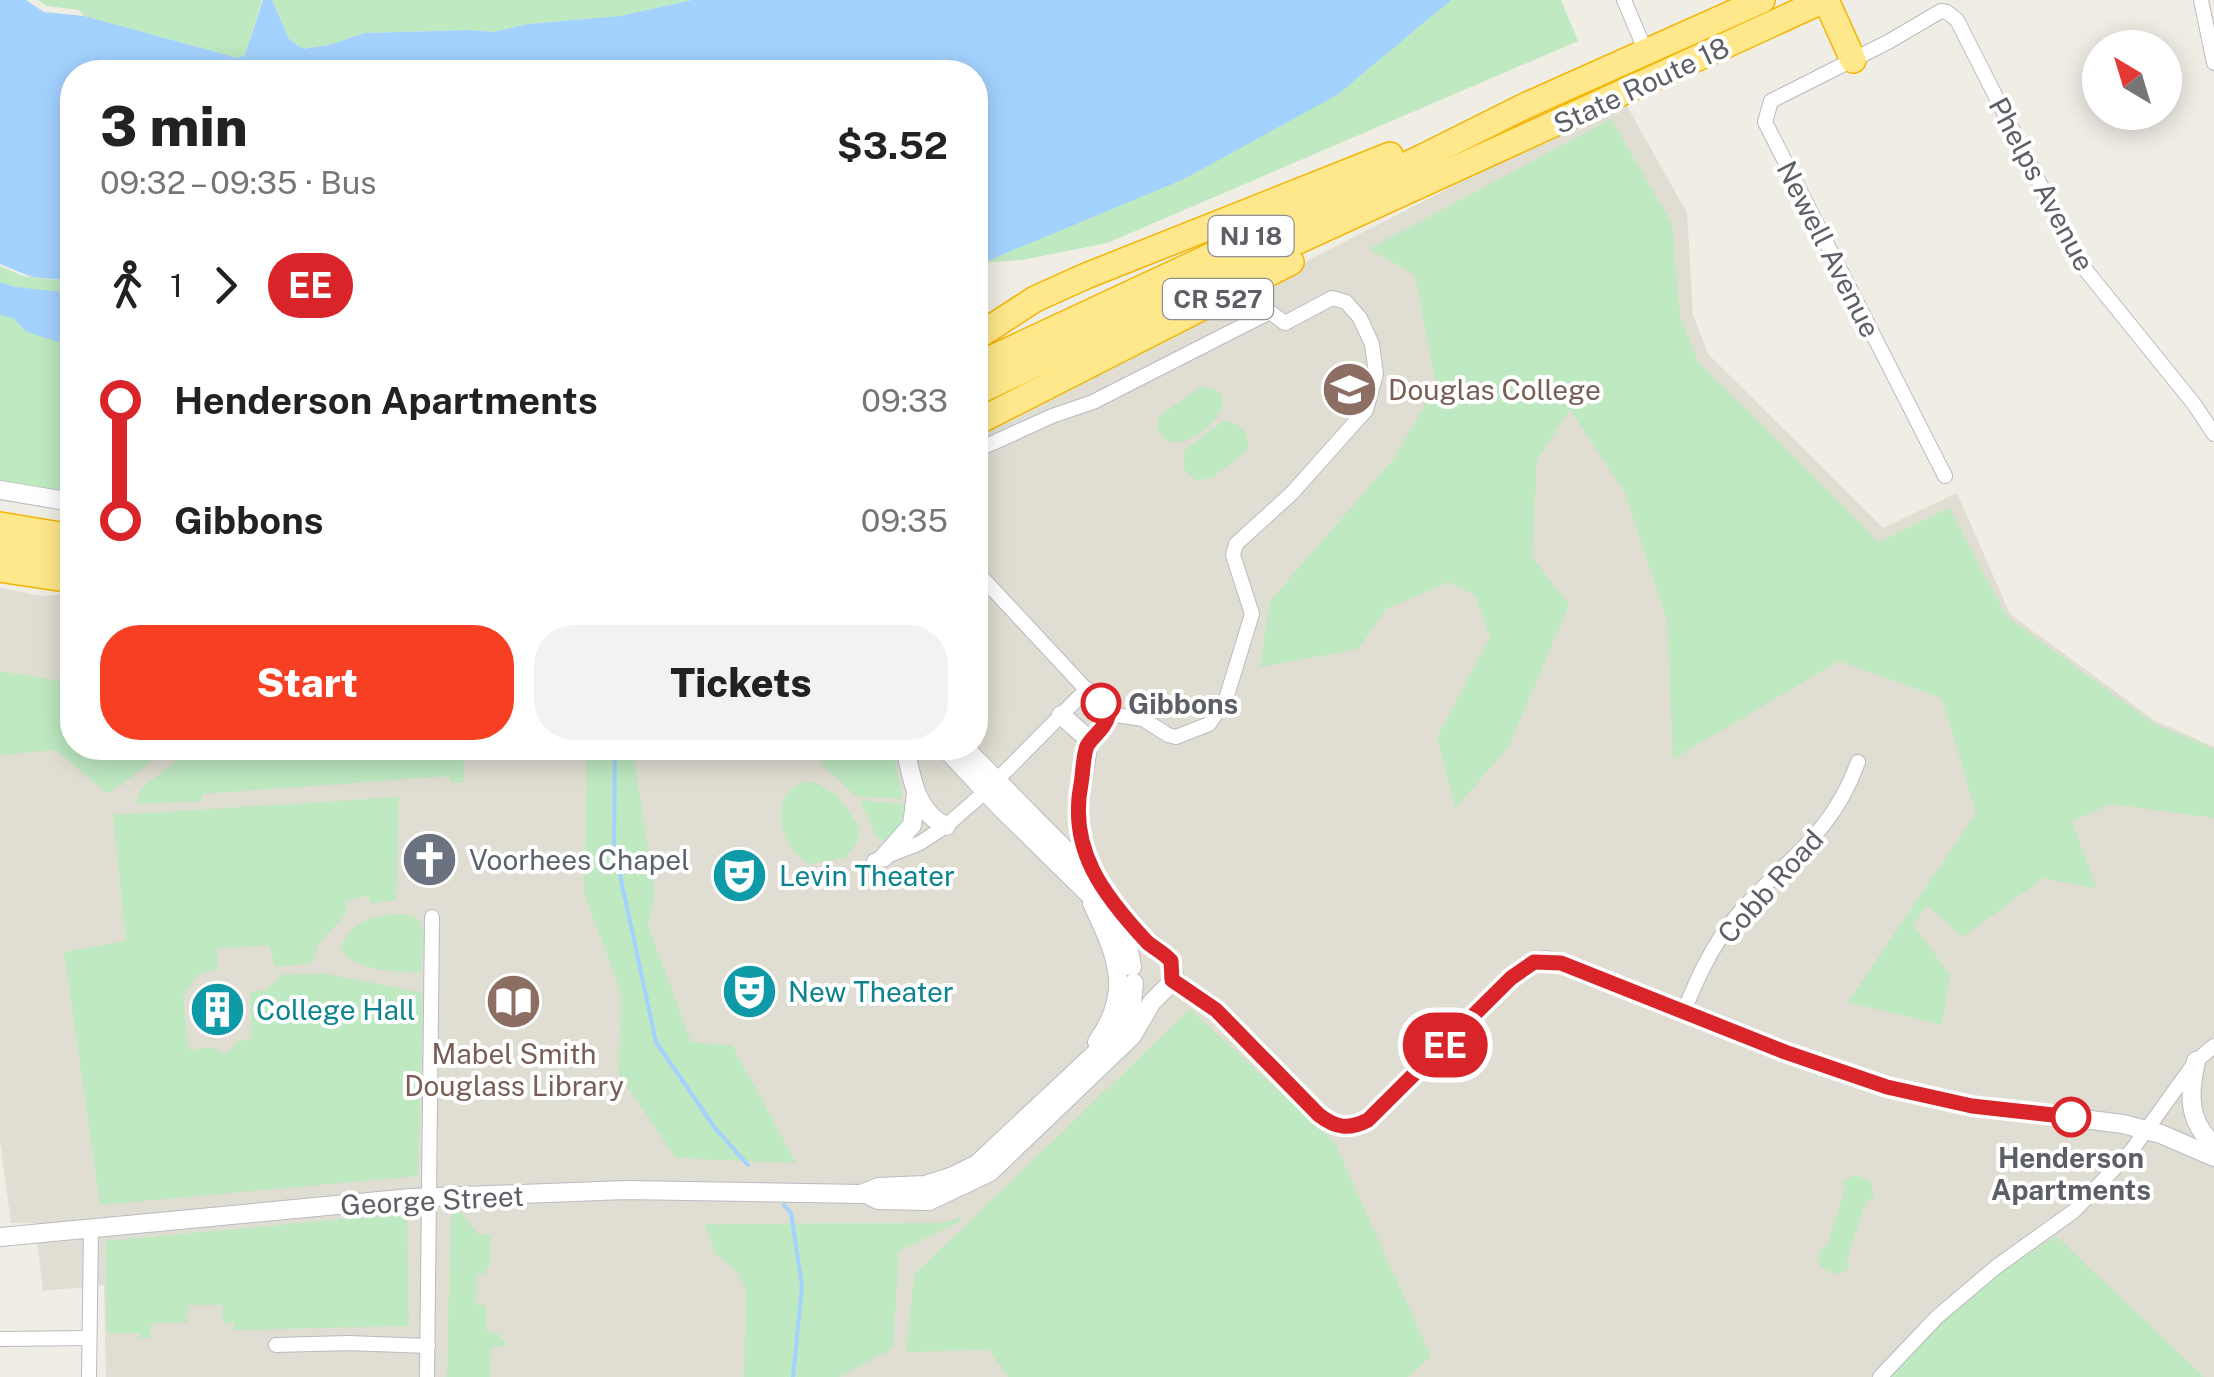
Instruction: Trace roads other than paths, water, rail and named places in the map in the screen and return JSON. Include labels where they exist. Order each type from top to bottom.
[{"type":"highway","name":"State Route 18","points":[[1526,105],[1762,0]]},
{"type":"highway","name":"State Route 18","points":[[1457,168],[1825,0]]},
{"type":"highway","points":[[1825,0],[1853,60]]},
{"type":"highway","name":"NJ 18","points":[[988,360],[1526,105]]},
{"type":"highway","name":"CR 527","points":[[988,329],[1034,299],[1228,217],[1526,105]]},
{"type":"highway","name":"NJ 18","points":[[988,386],[1457,168]]},
{"type":"highway","name":"CR 527","points":[[988,416],[1378,220],[1457,168]]},
{"type":"highway","points":[[0,526],[60,534]]},
{"type":"highway","points":[[0,545],[60,554]]},
{"type":"highway","points":[[0,569],[60,578]]},
{"type":"main road","points":[[988,320],[1034,299]]},
{"type":"main road","points":[[0,490],[60,500]]},
{"type":"main road","points":[[1062,715],[1085,736],[1088,746],[1078,824],[1116,955],[1120,988],[1109,1023],[1082,1063]]},
{"type":"main road","points":[[909,760],[916,794],[928,816],[946,826]]},
{"type":"main road","points":[[960,760],[1171,961],[1166,986]]},
{"type":"main road","points":[[973,760],[991,786]]},
{"type":"main road","points":[[878,859],[912,825],[916,794]]},
{"type":"main road","points":[[1095,892],[1122,931],[1133,975],[1144,992],[1166,986],[1216,1010],[1319,1115],[1345,1128],[1368,1120],[1511,978],[1534,962],[1561,963],[1785,1052],[1915,1095],[2148,1130],[2214,1157]]},
{"type":"main road","points":[[1133,975],[1141,954],[1157,951]]},
{"type":"main road","name":"George Street","points":[[866,1194],[879,1188],[925,1185],[977,1164],[1124,1024],[1132,1004],[1133,975]]},
{"type":"main road","name":"George Street","points":[[0,1237],[430,1198],[626,1190],[866,1194],[878,1200],[929,1201],[990,1172],[1132,1036],[1166,986]]},
{"type":"main road","points":[[2196,1061],[2190,1103],[2196,1124],[2214,1145]]},
{"type":"street","points":[[1624,0],[1646,52]]},
{"type":"street","points":[[2201,0],[2214,63]]},
{"type":"street","name":"Phelps Avenue","points":[[1853,60],[1935,14],[1952,14],[2080,264],[2214,434]]},
{"type":"street","name":"Newell Avenue","points":[[1853,60],[1771,102],[1765,122],[1946,476]]},
{"type":"street","points":[[988,446],[1093,402],[1270,312],[1285,323],[1332,298],[1346,302],[1360,318],[1372,344],[1376,374],[1366,410],[1292,493],[1236,544],[1233,555],[1252,614],[1226,700],[1209,724],[1176,736],[1143,718],[1109,714],[988,584]]},
{"type":"street","points":[[878,859],[920,843],[946,826],[1087,689]]},
{"type":"street","points":[[1088,746],[1100,734],[1109,714]]},
{"type":"street","name":"Cobb Road","points":[[1684,1011],[1705,960],[1730,924],[1821,831],[1846,795],[1858,762]]},
{"type":"street","points":[[428,1377],[432,918]]},
{"type":"street","points":[[1880,1377],[1938,1316],[1996,1267],[2074,1212],[2148,1130],[2196,1061],[2214,1046]]},
{"type":"street","points":[[89,1377],[90,1230]]},
{"type":"street","points":[[0,1339],[89,1338]]},
{"type":"street","points":[[276,1345],[428,1346]]},
{"type":"water","points":[[0,0],[26,0],[44,12],[84,16],[238,58],[245,55],[263,0],[272,0],[289,39],[303,49],[365,33],[493,32],[528,24],[620,16],[692,0],[1451,0],[1337,95],[1184,179],[988,261],[988,60],[60,60],[60,280],[32,277],[0,264]]},
{"type":"water","points":[[0,282],[60,292],[60,342],[27,332],[13,318],[0,315]]},
{"type":"waterway","points":[[615,760],[614,847],[656,1042],[715,1128],[748,1165]]},
{"type":"waterway","points":[[784,1205],[791,1213],[802,1286],[793,1377]]},
{"type":"place","name":"Douglas College","points":[[1349,389]]},
{"type":"place","name":"Gibbons","points":[[1101,703]]},
{"type":"place","name":"Voorhees Chapel","points":[[430,859]]},
{"type":"place","name":"Levin Theater","points":[[740,875]]},
{"type":"place","name":"New Theater","points":[[749,991]]},
{"type":"place","name":"Mabel Smith Douglass Library","points":[[514,1002]]},
{"type":"place","name":"College Hall","points":[[217,1009]]},
{"type":"place","name":"Henderson Apartments","points":[[2071,1117]]}]
